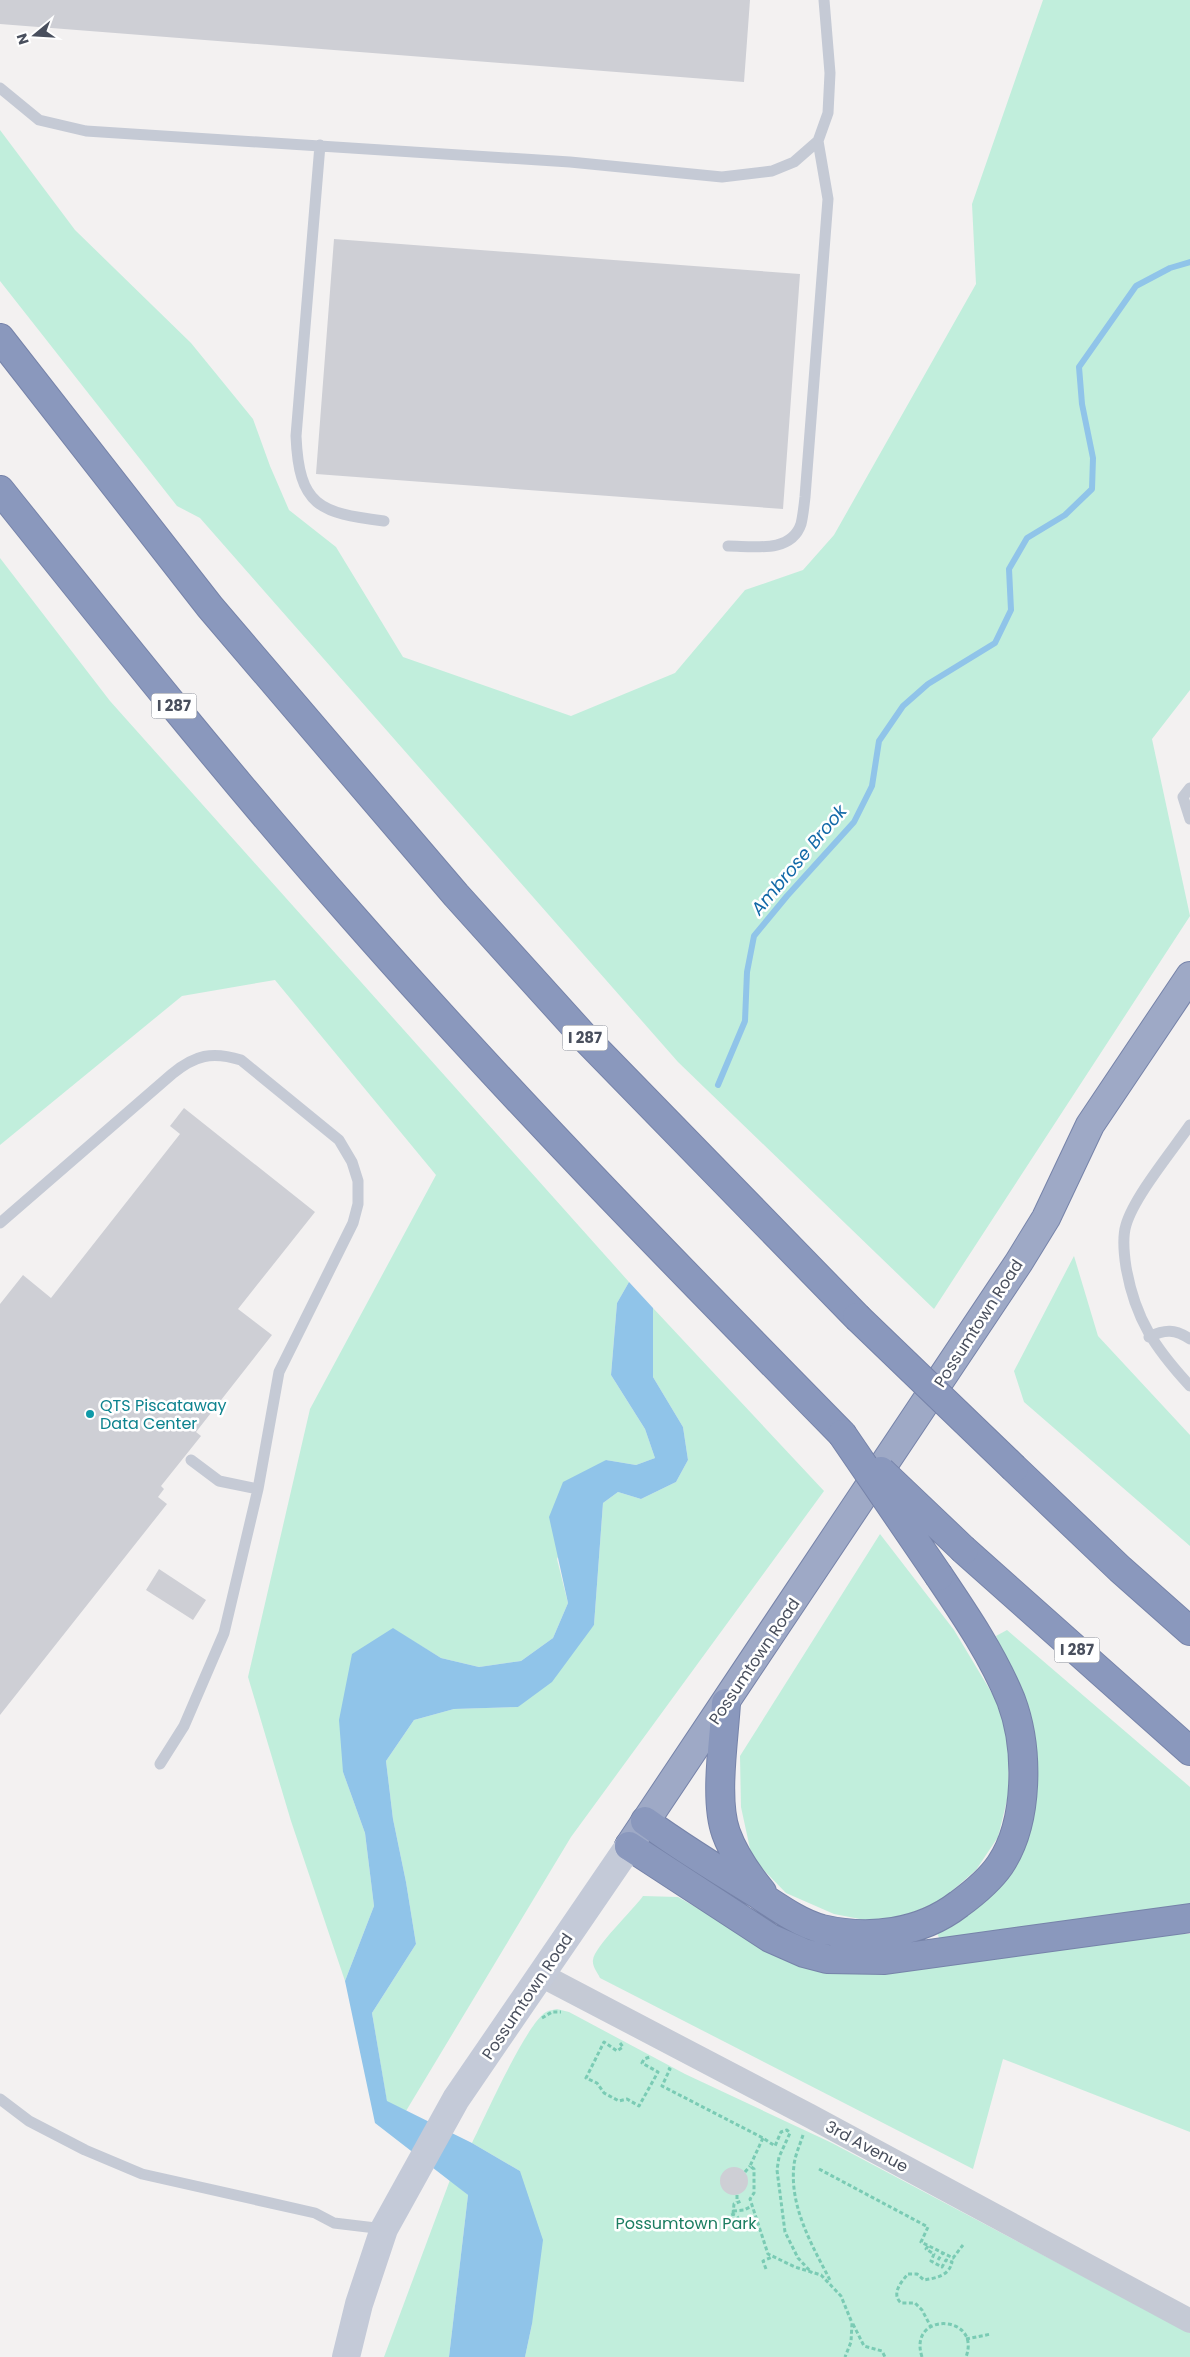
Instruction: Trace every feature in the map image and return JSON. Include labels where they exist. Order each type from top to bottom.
[{"type":"highway","name":"I 287","points":[[0,338],[210,607],[456,895],[587,1040],[857,1317],[1120,1569],[1190,1631]]},
{"type":"highway","name":"I 287","points":[[0,490],[240,787],[354,918],[578,1164],[842,1434],[964,1550],[1190,1751]]},
{"type":"highway","name":"Possumtown Road","points":[[629,1846],[1019,1262],[1046,1218],[1090,1125],[1190,976]]},
{"type":"highway","points":[[645,1821],[796,1918],[821,1929],[850,1933],[881,1934],[910,1930],[934,1921],[957,1906],[1000,1865],[1013,1839],[1023,1794],[1020,1734],[1012,1702],[996,1667],[939,1576],[842,1434]]},
{"type":"highway","points":[[726,1703],[720,1784],[726,1832],[750,1877],[769,1902]]},
{"type":"highway","points":[[629,1846],[770,1938],[804,1953],[827,1959],[885,1960],[1190,1918]]},
{"type":"main road","name":"Possumtown Road","points":[[346,2357],[359,2304],[384,2229],[456,2099],[629,1846]]},
{"type":"street","name":"3rd Avenue","points":[[541,1975],[810,2116],[1190,2321]]},
{"type":"lane","points":[[0,88],[39,120],[86,131],[570,162],[722,177],[772,171],[794,162],[818,141],[828,113],[830,73],[824,0]]},
{"type":"lane","points":[[728,546],[768,547],[786,543],[794,536],[800,525],[807,480],[828,199],[818,141]]},
{"type":"lane","points":[[320,145],[296,436],[299,474],[307,491],[323,507],[348,516],[384,521]]},
{"type":"lane","points":[[1190,788],[1183,797],[1190,819]]},
{"type":"lane","points":[[0,1223],[186,1062],[202,1056],[230,1057],[241,1060],[339,1140],[352,1162],[358,1181],[358,1204],[353,1223],[278,1372],[258,1489],[224,1633],[184,1726],[160,1764]]},
{"type":"lane","points":[[1190,1125],[1137,1202],[1125,1226],[1124,1252],[1130,1292],[1138,1316],[1149,1337],[1190,1386]]},
{"type":"lane","points":[[1149,1337],[1163,1330],[1180,1332],[1190,1339]]},
{"type":"lane","points":[[191,1460],[219,1481],[258,1489]]},
{"type":"lane","points":[[0,2099],[29,2121],[85,2150],[142,2174],[315,2213],[334,2223],[384,2229]]},
{"type":"path","points":[[538,2023],[542,2017],[552,2012],[568,2014]]},
{"type":"path","points":[[614,2040],[622,2044],[621,2050],[618,2051],[604,2042],[586,2078],[598,2083],[604,2093],[619,2101],[627,2099],[639,2106],[658,2072],[644,2065],[644,2059],[650,2058],[657,2061]]},
{"type":"path","points":[[663,2065],[670,2069],[662,2086],[775,2146],[781,2132],[787,2130],[790,2132],[779,2157],[777,2170],[783,2224],[798,2258],[812,2273]]},
{"type":"path","points":[[810,2116],[794,2163],[793,2182],[807,2234],[832,2285]]},
{"type":"path","points":[[745,2172],[750,2166],[763,2138]]},
{"type":"path","points":[[750,2166],[754,2169],[754,2193],[750,2197],[768,2254],[821,2275],[841,2296],[864,2346],[882,2351],[885,2357]]},
{"type":"path","points":[[819,2169],[928,2228],[920,2242],[942,2254],[953,2258],[963,2244]]},
{"type":"path","points":[[736,2195],[739,2201],[734,2204],[733,2213],[752,2206]]},
{"type":"path","points":[[928,2246],[926,2249],[934,2254],[931,2261],[942,2267],[946,2260],[952,2262],[949,2270],[938,2277],[924,2280],[917,2274],[908,2274],[899,2285],[897,2295],[901,2303],[915,2303],[922,2310],[931,2327]]},
{"type":"path","points":[[938,2260],[942,2254]]},
{"type":"path","points":[[766,2269],[763,2260],[772,2257]]},
{"type":"path","points":[[845,2357],[851,2342],[852,2323]]},
{"type":"path","points":[[922,2357],[921,2340],[931,2327],[941,2323],[952,2324],[961,2330],[966,2339],[968,2349],[966,2357]]},
{"type":"path","points":[[966,2339],[991,2334]]},
{"type":"green space","points":[[1043,0],[1190,0],[1190,690],[1152,739],[1190,916],[934,1309],[678,1062],[200,518],[177,506],[0,281],[0,130],[75,230],[191,343],[253,419],[289,510],[336,547],[403,657],[571,716],[675,673],[745,590],[803,570],[834,535],[976,284],[972,204]]},
{"type":"green space","points":[[0,558],[110,701],[629,1282],[617,1303],[611,1375],[645,1429],[655,1458],[636,1465],[606,1460],[557,1559],[568,1603],[553,1638],[521,1661],[479,1667],[441,1658],[393,1629],[343,1772],[365,1833],[374,1906],[345,1981],[291,1821],[248,1677],[310,1409],[436,1175],[275,980],[182,996],[0,1145]]},
{"type":"green space","points":[[1074,1256],[1098,1336],[1190,1435],[1190,1546],[1024,1402],[1014,1371]]},
{"type":"green space","points":[[653,1308],[824,1491],[571,1837],[406,2111],[387,2102],[372,2013],[416,1944],[393,1819],[386,1761],[414,1720],[454,1709],[518,1707],[594,1625],[603,1503],[618,1492],[641,1499],[676,1482],[688,1460],[683,1427],[653,1377]]},
{"type":"green space","points":[[880,1534],[954,1630],[1002,1710],[1008,1750],[1009,1792],[998,1837],[976,1870],[939,1902],[900,1917],[865,1920],[834,1914],[786,1893],[752,1858],[741,1807],[740,1756]]},
{"type":"green space","points":[[1007,1630],[1190,1787],[1190,1909],[940,1940],[937,1933],[980,1903],[1005,1874],[1016,1684],[996,1636]]},
{"type":"green space","points":[[643,1896],[678,1897],[799,1966],[865,1973],[1165,1933],[1190,1934],[1190,2132],[1003,2059],[973,2169],[600,1978],[593,1964],[595,1954]]},
{"type":"green space","name":"Possumtown Park","points":[[557,2009],[569,2012],[685,2074],[832,2143],[1190,2333],[1190,2357],[525,2357],[532,2324],[520,2171],[472,2143],[506,2072],[528,2034],[546,2012]]},
{"type":"green space","points":[[450,2180],[468,2195],[449,2357],[384,2357]]},
{"type":"water","points":[[629,1282],[653,1308],[653,1377],[683,1427],[688,1460],[676,1482],[641,1499],[618,1492],[603,1503],[594,1625],[552,1682],[518,1707],[454,1709],[414,1720],[386,1761],[393,1819],[416,1944],[372,2013],[387,2101],[472,2143],[520,2171],[543,2240],[532,2324],[525,2357],[449,2357],[468,2195],[375,2123],[345,1981],[374,1906],[365,1833],[343,1772],[339,1720],[352,1654],[393,1628],[441,1658],[479,1667],[521,1661],[553,1638],[568,1603],[549,1517],[563,1482],[606,1460],[636,1465],[655,1458],[645,1429],[611,1375],[617,1303]]},
{"type":"building","points":[[0,0],[750,0],[744,82],[0,24]]},
{"type":"building","points":[[334,239],[800,274],[783,509],[316,474]]},
{"type":"building","name":"QTS Piscataway Data Center","points":[[184,1108],[315,1212],[238,1309],[272,1335],[196,1432],[201,1436],[161,1486],[164,1489],[158,1497],[167,1504],[0,1715],[0,1304],[23,1275],[51,1298],[180,1134],[170,1126]]},
{"type":"building","points":[[159,1569],[206,1600],[193,1620],[146,1590]]},
{"type":"building","points":[[734,2167],[744,2171],[748,2181],[744,2191],[734,2195],[724,2191],[720,2181],[724,2171]]},
{"type":"waterway","name":"Ambrose Brook","points":[[718,1085],[745,1021],[747,972],[754,936],[787,896],[854,822],[872,786],[879,741],[903,706],[928,684],[995,643],[1011,610],[1009,569],[1027,538],[1065,515],[1092,489],[1093,458],[1082,404],[1079,367],[1136,286],[1170,268],[1190,262]]},
{"type":"place","name":"QTS Piscataway Data Center","points":[[90,1414]]}]
